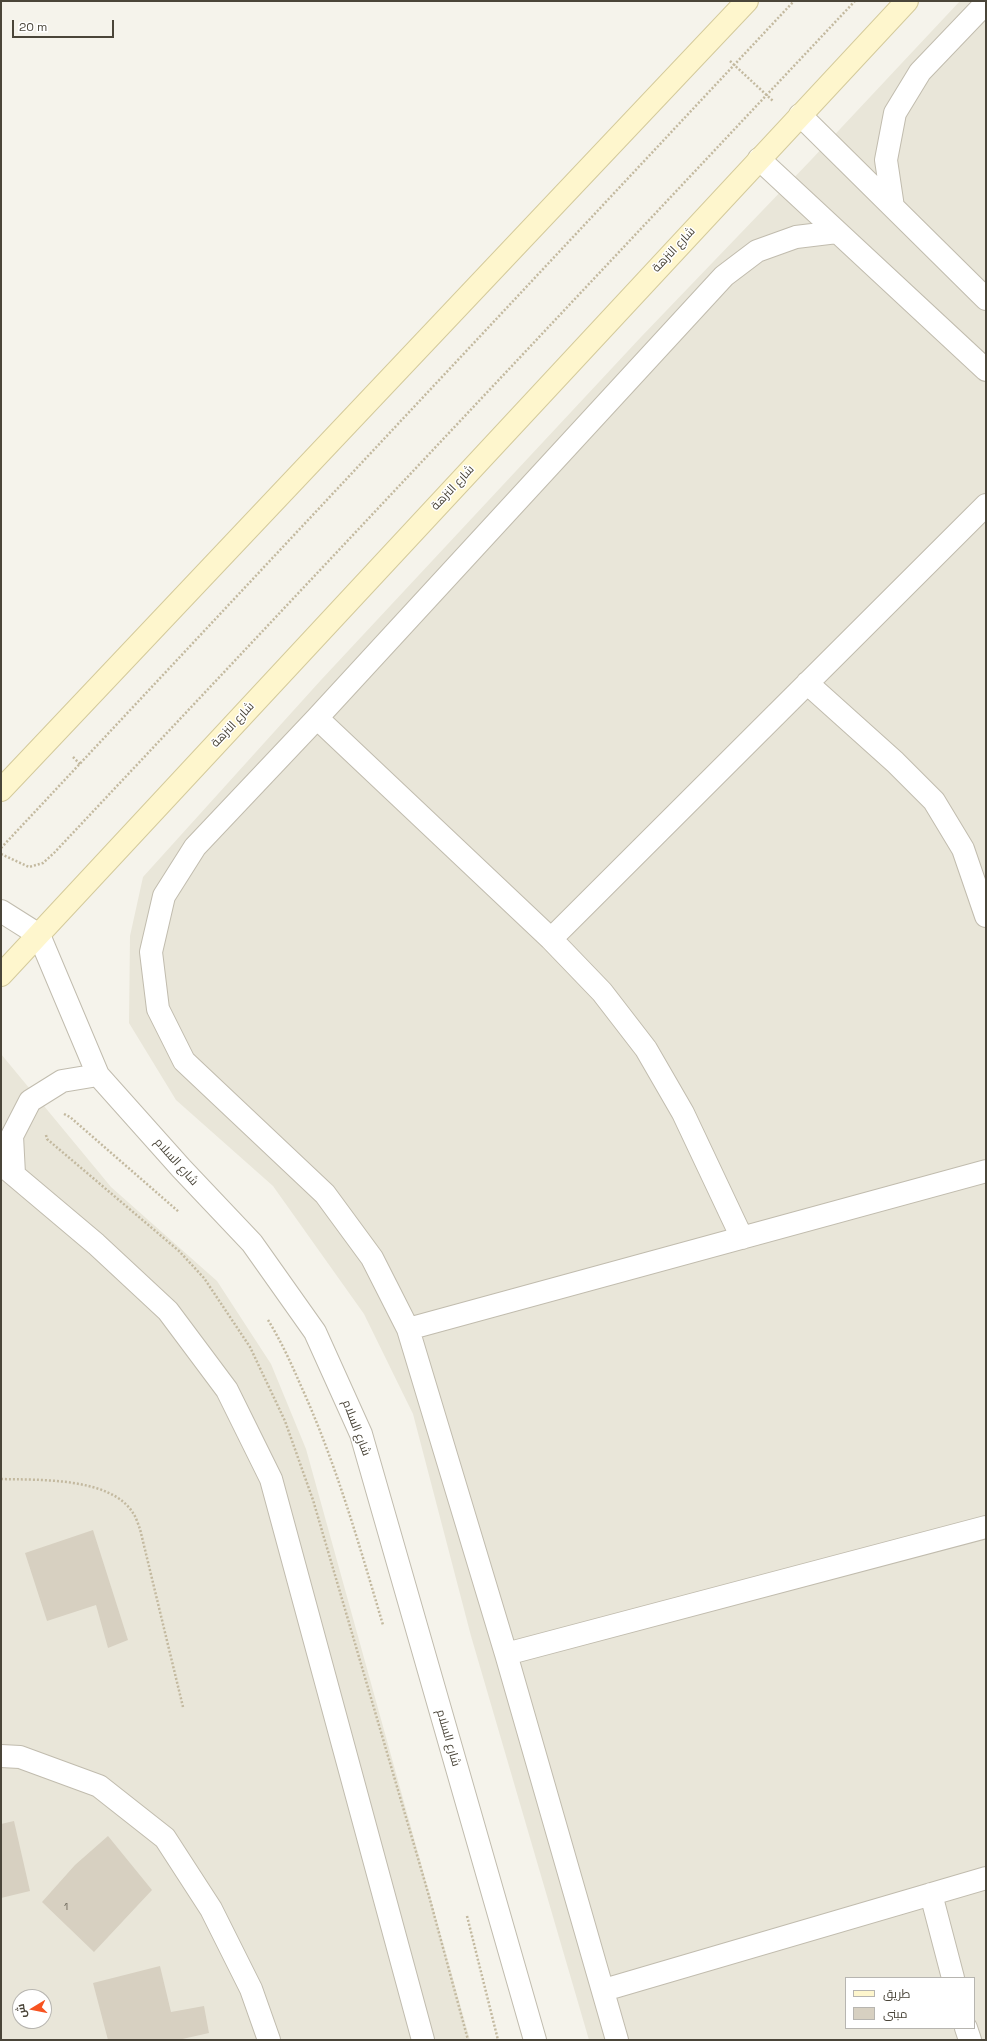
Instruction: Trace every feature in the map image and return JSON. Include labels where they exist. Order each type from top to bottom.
[{"type":"main road","points":[[1,790],[747,1]]},
{"type":"main road","name":"شارع النزهة","points":[[1,975],[906,1]]},
{"type":"street","points":[[893,206],[886,160],[895,113],[920,72],[986,3]]},
{"type":"street","points":[[797,118],[893,206],[986,299]]},
{"type":"street","points":[[759,158],[986,370]]},
{"type":"street","points":[[617,2040],[604,1990],[506,1654],[408,1329],[372,1258],[325,1194],[184,1061],[158,1009],[151,952],[164,896],[195,847],[317,718],[724,276],[757,251],[796,237],[837,232]]},
{"type":"street","points":[[551,940],[986,504]]},
{"type":"street","points":[[807,684],[895,762],[934,801],[964,849],[986,916]]},
{"type":"street","points":[[317,718],[551,940],[602,992],[646,1049],[683,1113],[742,1238]]},
{"type":"street","points":[[1,910],[39,935]]},
{"type":"street","name":"شارع السلام","points":[[39,935],[98,1075],[181,1168],[252,1243],[315,1332],[361,1434],[535,2040]]},
{"type":"street","points":[[98,1075],[62,1081],[30,1101],[12,1136],[7,1169],[96,1244],[168,1311],[227,1390],[271,1479],[422,2040]]},
{"type":"street","points":[[408,1329],[986,1171]]},
{"type":"street","points":[[506,1654],[986,1527]]},
{"type":"street","points":[[1,1756],[20,1757],[99,1786],[166,1838],[211,1910],[251,1989],[269,2040]]},
{"type":"street","points":[[604,1990],[986,1878]]},
{"type":"street","points":[[931,1894],[953,1977]]},
{"type":"street","points":[[966,2029],[970,2040]]},
{"type":"path","points":[[1,848],[794,1]]},
{"type":"path","points":[[1,854],[29,867],[43,863],[54,853],[855,1]]},
{"type":"path","points":[[709,42],[767,95],[797,118]]},
{"type":"path","points":[[59,1112],[70,1117],[184,1215]]},
{"type":"path","points":[[45,1133],[47,1138]]},
{"type":"path","points":[[267,1318],[278,1337],[322,1432],[384,1628]]},
{"type":"path","points":[[1,1479],[40,1480],[93,1487],[112,1494],[133,1513],[142,1537],[183,1707]]},
{"type":"path","points":[[465,1909],[498,2040]]},
{"type":"shaded area","points":[[960,1],[986,1],[986,2040],[589,2040],[471,1636],[413,1414],[364,1314],[273,1186],[176,1100],[129,1023],[130,936],[143,877],[321,680],[641,337],[811,160]]},
{"type":"shaded area","points":[[1,1054],[111,1187],[217,1281],[271,1364],[306,1449],[470,2040],[1,2040]]},
{"type":"building","points":[[93,1530],[128,1640],[108,1648],[96,1605],[47,1621],[25,1553]]},
{"type":"building","points":[[14,1821],[30,1891],[1,1898],[1,1824]]},
{"type":"building","points":[[108,1836],[152,1890],[94,1952],[42,1902],[75,1865]]},
{"type":"building","points":[[160,1966],[171,2012],[204,2006],[209,2033],[178,2040],[108,2040],[93,1983]]}]
